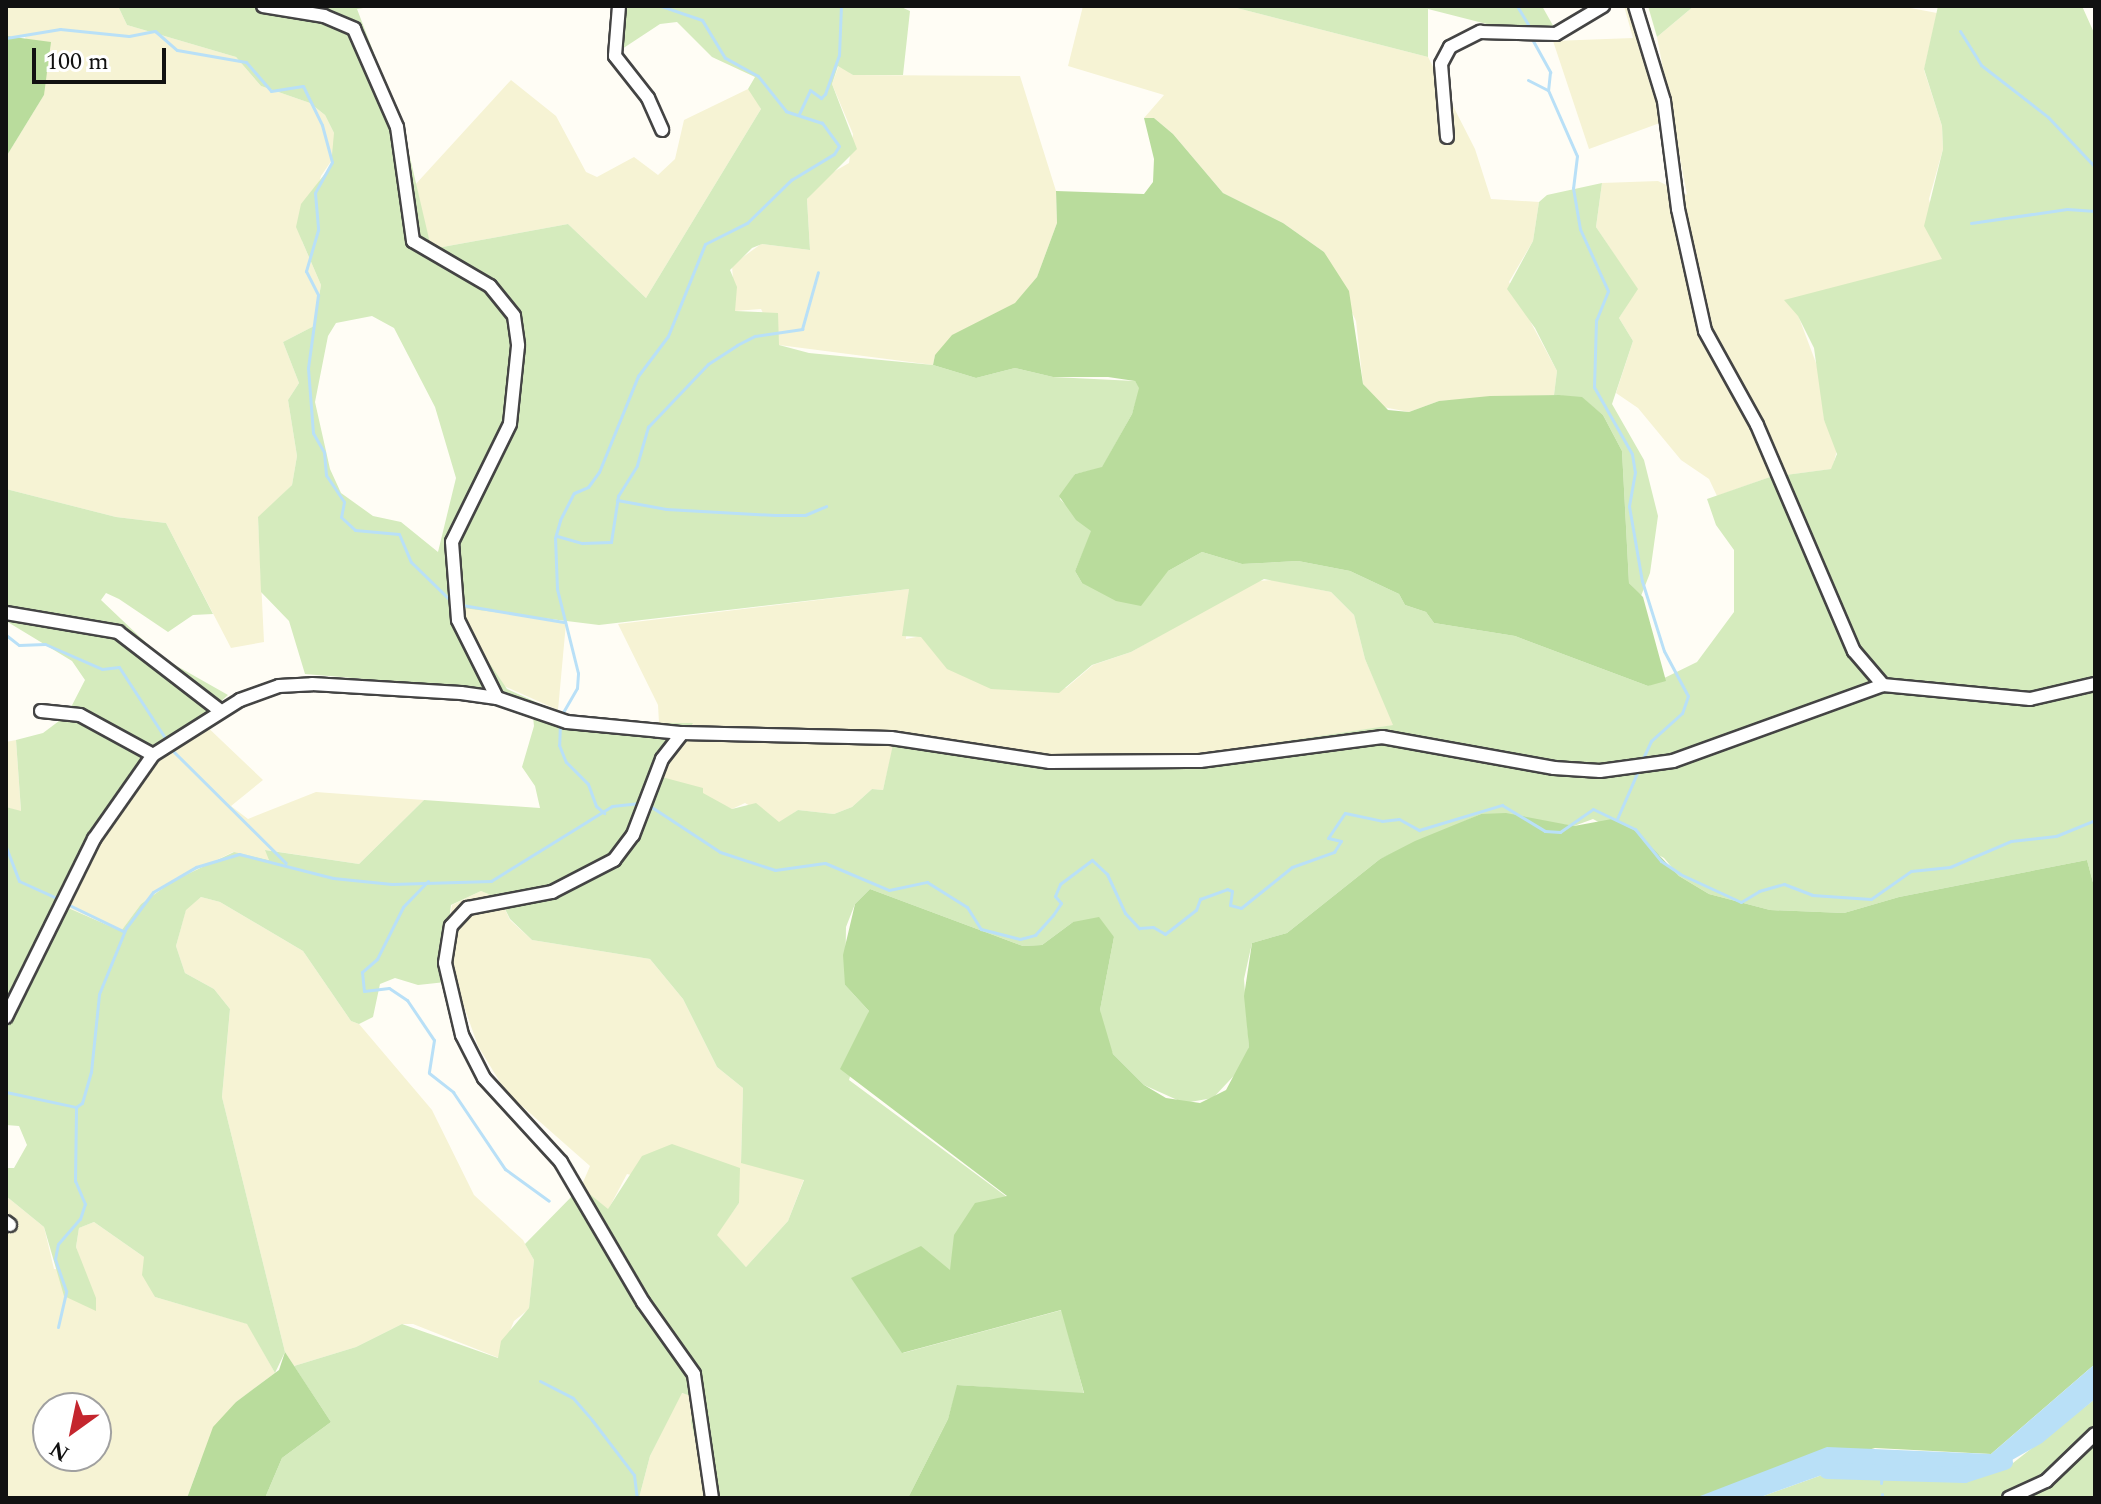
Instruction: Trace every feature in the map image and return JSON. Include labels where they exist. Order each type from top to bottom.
[{"type":"street","points":[[263,6],[324,16],[354,29],[397,127],[413,241],[490,286],[514,316],[518,346],[510,424],[452,542],[458,620],[497,698]]},
{"type":"street","points":[[619,6],[615,56],[648,98],[662,130]]},
{"type":"street","points":[[1447,137],[1440,69],[1450,47],[1480,32],[1556,34],[1603,6]]},
{"type":"street","points":[[1635,6],[1664,101],[1681,221],[1705,331],[1757,425],[1854,651],[1883,685]]},
{"type":"street","points":[[6,613],[118,632],[218,709]]},
{"type":"street","points":[[6,1017],[88,850],[153,755],[218,709],[295,684],[497,698],[567,722],[682,733],[891,738],[1031,762],[1200,761],[1382,737],[1554,768],[1600,771],[1673,761],[1883,685],[2030,699],[2095,684]]},
{"type":"street","points":[[41,711],[72,712],[153,755]]},
{"type":"street","points":[[682,733],[662,759],[633,835],[614,860],[552,892],[475,904],[451,926],[445,963],[462,1035],[484,1078],[568,1172],[643,1302],[694,1374],[700,1440],[712,1498]]},
{"type":"street","points":[[2009,1498],[2046,1481],[2095,1434]]},
{"type":"shaded area","points":[[6,6],[118,6],[127,25],[236,57],[261,86],[310,103],[325,115],[334,133],[334,157],[321,176],[302,241],[321,285],[314,326],[283,342],[299,383],[288,400],[297,456],[292,485],[258,518],[264,642],[231,648],[166,523],[116,517],[6,489],[6,157],[44,95],[25,37],[6,36]]},
{"type":"shaded area","points":[[1083,6],[1229,6],[1428,57],[1475,149],[1491,199],[1539,202],[1533,241],[1509,282],[1557,371],[1554,395],[1439,401],[1409,412],[1383,407],[1363,384],[1356,321],[1324,252],[1283,223],[1223,193],[1173,134],[1154,118],[1144,118],[1164,95],[1068,66]]},
{"type":"shaded area","points":[[1624,6],[1635,6],[1668,120],[1589,149],[1553,41],[1633,38]]},
{"type":"shaded area","points":[[1694,6],[1900,6],[1937,13],[1924,70],[1942,126],[1943,149],[1929,199],[1943,259],[1798,315],[1822,379],[1824,420],[1838,447],[1832,469],[1770,477],[1717,496],[1709,479],[1681,460],[1638,408],[1616,393],[1633,341],[1619,318],[1637,289],[1596,227],[1602,183],[1658,181],[1687,195],[1657,37]]},
{"type":"shaded area","points":[[839,65],[853,75],[1020,76],[1056,191],[1057,223],[1037,277],[1016,303],[935,355],[933,365],[779,345],[761,309],[735,311],[732,265],[761,244],[810,250],[807,199],[828,175],[849,163],[853,134],[832,84]]},
{"type":"shaded area","points":[[511,80],[556,116],[586,172],[597,177],[634,157],[658,175],[675,159],[684,120],[748,89],[753,92],[761,109],[646,298],[568,224],[437,248],[430,243],[414,186]]},
{"type":"shaded area","points":[[1272,580],[1331,592],[1354,615],[1365,659],[1394,725],[1201,754],[1046,756],[897,731],[883,790],[872,789],[852,807],[834,814],[798,810],[779,823],[745,803],[732,809],[658,776],[692,723],[659,723],[658,705],[618,624],[909,589],[906,639],[921,636],[1066,688],[1093,665],[1131,652],[1256,581]]},
{"type":"shaded area","points":[[463,607],[566,623],[558,710],[504,686],[467,630]]},
{"type":"shaded area","points":[[200,720],[263,780],[231,806],[248,819],[316,792],[424,800],[359,864],[266,850],[270,860],[233,852],[173,881],[141,904],[121,931],[65,906],[128,784]]},
{"type":"shaded area","points":[[16,740],[21,812],[6,807],[6,742]]},
{"type":"shaded area","points":[[481,891],[500,899],[510,920],[532,940],[650,959],[683,999],[717,1067],[743,1088],[741,1162],[804,1179],[788,1221],[746,1267],[716,1235],[739,1203],[627,1174],[608,1210],[581,1187],[590,1166],[506,1092],[478,1046],[455,981],[448,928],[452,905]]},
{"type":"shaded area","points":[[201,897],[220,902],[303,951],[351,1021],[359,1024],[432,1110],[474,1195],[523,1240],[534,1260],[529,1309],[514,1321],[499,1358],[413,1324],[402,1324],[356,1347],[294,1366],[285,1352],[222,1097],[230,1009],[214,989],[185,973],[176,946],[186,909]]},
{"type":"shaded area","points":[[6,1196],[44,1227],[54,1269],[84,1272],[76,1247],[79,1228],[94,1222],[144,1257],[155,1297],[248,1324],[275,1373],[236,1402],[200,1462],[187,1498],[6,1498]]},
{"type":"shaded area","points":[[681,1393],[695,1396],[711,1498],[639,1498],[650,1456]]},
{"type":"green space","points":[[118,6],[376,6],[357,9],[404,132],[430,243],[437,248],[568,224],[646,298],[761,109],[748,89],[755,77],[712,57],[677,22],[660,24],[616,53],[621,6],[899,6],[910,11],[903,75],[853,75],[838,66],[832,84],[857,149],[807,199],[810,250],[762,244],[752,248],[730,270],[737,287],[735,311],[778,313],[779,345],[809,353],[933,365],[976,378],[1015,368],[1053,377],[1135,381],[1140,388],[1132,414],[1102,468],[1075,474],[1060,499],[1092,531],[1075,571],[1082,583],[1168,571],[1202,552],[1242,564],[1298,561],[1350,571],[1399,594],[1405,605],[1426,612],[1434,623],[1515,636],[1648,686],[1697,662],[1734,612],[1734,550],[1716,525],[1707,499],[1770,477],[1831,469],[1837,454],[1824,420],[1814,348],[1798,316],[1784,300],[1942,259],[1924,226],[1943,149],[1942,126],[1924,69],[1938,6],[2082,6],[2095,35],[2095,890],[2087,860],[1899,897],[1844,913],[1770,910],[1709,894],[1679,876],[1664,858],[1593,819],[1574,826],[1481,814],[1380,859],[1287,933],[1252,943],[1244,979],[1249,1047],[1243,1066],[1213,1098],[1184,1103],[1144,1085],[1113,1054],[1102,1030],[1100,1010],[1114,937],[1073,922],[1042,945],[1023,946],[870,889],[855,904],[846,927],[845,985],[869,1011],[849,1080],[1007,1197],[950,1270],[903,1353],[1062,1310],[1084,1394],[958,1385],[948,1419],[908,1498],[711,1498],[691,1423],[694,1397],[682,1393],[650,1456],[639,1498],[265,1498],[282,1458],[331,1422],[294,1366],[356,1347],[402,1324],[498,1358],[501,1341],[529,1308],[534,1260],[525,1244],[581,1187],[608,1209],[642,1156],[672,1144],[740,1168],[739,1203],[717,1235],[746,1267],[788,1221],[804,1180],[741,1163],[743,1088],[717,1067],[683,999],[650,959],[532,940],[510,919],[500,899],[481,891],[451,905],[448,928],[455,981],[418,985],[395,978],[380,984],[373,1017],[359,1024],[351,1021],[303,951],[220,902],[201,897],[186,910],[176,946],[185,973],[214,989],[230,1009],[222,1097],[285,1352],[275,1373],[247,1324],[155,1297],[142,1275],[144,1257],[94,1222],[79,1228],[76,1247],[96,1298],[96,1311],[64,1296],[44,1227],[6,1196],[6,1168],[14,1168],[27,1145],[19,1126],[6,1125],[6,807],[21,811],[16,740],[43,733],[67,715],[85,680],[72,661],[6,621],[6,489],[116,517],[166,523],[213,614],[193,615],[168,632],[119,599],[106,593],[101,600],[161,657],[228,695],[128,784],[66,907],[121,931],[141,904],[173,881],[234,852],[269,860],[265,850],[359,864],[424,800],[540,808],[535,786],[522,767],[534,726],[532,707],[495,690],[305,674],[289,621],[261,592],[258,517],[292,485],[297,456],[288,400],[299,383],[283,342],[314,326],[321,285],[296,227],[301,204],[331,166],[334,133],[325,115],[310,103],[261,86],[236,57],[127,25]],"holes":[[[372,316],[394,328],[435,407],[456,478],[438,552],[401,522],[373,516],[341,493],[330,469],[315,402],[328,336],[336,323]],[[1264,579],[1331,592],[1354,615],[1365,659],[1393,725],[1201,754],[1046,756],[896,731],[883,790],[872,789],[852,807],[834,814],[798,810],[779,822],[756,803],[732,809],[703,793],[703,788],[658,776],[693,723],[659,723],[660,729],[563,714],[507,689],[467,630],[462,613],[463,608],[599,625],[909,589],[902,636],[921,637],[947,669],[991,689],[1059,693],[1092,665],[1131,652]]]},
{"type":"green space","points":[[1229,6],[1542,6],[1560,38],[1553,41],[1428,9],[1428,57]]},
{"type":"green space","points":[[1648,6],[1694,6],[1657,37]]},
{"type":"green space","points":[[6,36],[51,42],[44,95],[6,157]]},
{"type":"green space","points":[[1144,118],[1154,118],[1173,134],[1223,193],[1283,223],[1324,252],[1349,291],[1363,384],[1388,410],[1409,412],[1439,401],[1490,396],[1559,395],[1582,397],[1603,415],[1622,451],[1629,583],[1643,597],[1666,681],[1648,686],[1515,636],[1434,623],[1426,612],[1405,605],[1399,594],[1350,571],[1298,561],[1242,564],[1202,552],[1168,571],[1141,606],[1116,601],[1082,583],[1075,571],[1091,531],[1076,520],[1059,496],[1075,474],[1102,467],[1132,414],[1139,388],[1135,381],[1108,377],[1053,377],[1015,368],[976,378],[933,365],[935,355],[952,335],[1015,303],[1037,277],[1057,223],[1056,191],[1144,194],[1153,182],[1154,159]]},
{"type":"green space","points":[[1602,183],[1596,227],[1638,289],[1619,318],[1633,341],[1612,404],[1644,460],[1658,516],[1650,573],[1641,596],[1629,583],[1622,451],[1603,415],[1582,398],[1554,395],[1557,371],[1535,328],[1507,289],[1533,241],[1539,202],[1547,195]]},
{"type":"green space","points":[[1506,813],[1574,826],[1612,819],[1636,831],[1679,876],[1709,894],[1770,910],[1844,913],[1899,897],[2087,860],[2095,890],[2095,1364],[1991,1454],[1875,1448],[1695,1498],[908,1498],[948,1419],[957,1385],[1084,1393],[1061,1310],[902,1353],[851,1278],[921,1246],[950,1270],[954,1235],[975,1203],[1007,1196],[840,1069],[869,1011],[845,985],[843,955],[855,904],[870,889],[1023,946],[1042,945],[1073,922],[1099,917],[1114,937],[1100,1010],[1113,1054],[1144,1085],[1166,1098],[1200,1103],[1226,1090],[1249,1047],[1244,996],[1252,943],[1287,933],[1380,859],[1415,841],[1481,814]]},
{"type":"green space","points":[[285,1352],[331,1422],[282,1458],[265,1498],[187,1498],[213,1427],[236,1402],[279,1370]]},
{"type":"green space","points":[[2095,1399],[2095,1498],[1758,1498],[1836,1470],[1868,1466],[1979,1472],[2013,1463]]},
{"type":"water","points":[[2095,1364],[2095,1399],[2042,1443],[1998,1468],[1868,1466],[1836,1470],[1758,1498],[1695,1498],[1827,1447],[1991,1454]]},
{"type":"waterway","points":[[562,714],[577,688],[578,673],[557,589],[555,538],[560,520],[574,493],[588,487],[599,472],[638,376],[668,336],[705,244],[747,223],[791,180],[834,154],[839,146],[822,123],[786,111],[758,76],[725,58],[702,20],[661,6]]},
{"type":"waterway","points":[[799,114],[810,90],[821,98],[825,94],[839,55],[841,6]]},
{"type":"waterway","points":[[1517,6],[1530,28]]},
{"type":"waterway","points":[[6,38],[60,29],[129,36],[155,31],[177,50],[246,62],[271,91],[303,86],[322,125],[332,162],[315,193],[318,230],[306,271],[318,295],[308,368],[313,433],[324,452],[326,475],[344,502],[341,517],[355,530],[399,534],[411,562],[454,604]]},
{"type":"waterway","points":[[1960,31],[1981,65],[2048,117],[2095,167]]},
{"type":"waterway","points":[[1532,39],[1550,72],[1548,90]]},
{"type":"waterway","points":[[1528,80],[1548,90],[1577,156],[1573,188],[1580,229],[1608,291],[1596,320],[1594,387],[1632,454],[1635,472],[1629,506],[1642,581],[1664,651],[1688,696],[1682,713],[1651,741],[1643,758]]},
{"type":"waterway","points":[[1971,223],[2067,209],[2095,211]]},
{"type":"waterway","points":[[557,536],[582,543],[611,542],[618,496],[637,465],[648,427],[708,364],[737,345],[755,336],[802,329],[818,272]]},
{"type":"waterway","points":[[617,500],[666,509],[775,515],[805,515],[826,506]]},
{"type":"waterway","points":[[462,605],[564,622]]},
{"type":"waterway","points":[[6,635],[19,645],[45,644],[102,669],[119,667],[167,741]]},
{"type":"waterway","points":[[560,722],[559,745],[566,762],[588,784],[596,806],[604,813]]},
{"type":"waterway","points":[[170,748],[286,863]]},
{"type":"waterway","points":[[1617,819],[1638,771]]},
{"type":"waterway","points":[[58,1327],[66,1291],[55,1259],[58,1244],[80,1219],[85,1204],[75,1181],[76,1107],[82,1103],[91,1072],[99,994],[126,928],[153,892],[196,867],[239,854],[333,878],[392,884],[491,881],[612,806],[640,803]]},
{"type":"waterway","points":[[647,804],[720,852],[775,870],[825,863],[889,890],[927,882],[967,907],[981,929],[1020,939],[1035,935],[1061,903],[1055,896],[1060,884],[1092,860],[1107,874],[1125,913],[1139,928],[1153,927],[1165,934],[1196,910],[1200,899],[1227,889],[1232,891],[1230,905],[1241,908],[1292,867],[1334,852],[1341,841],[1328,838],[1345,813],[1382,821],[1399,819],[1419,830],[1502,805],[1545,831],[1560,832],[1593,809],[1635,829],[1661,861],[1680,874],[1741,902],[1759,891],[1784,884],[1812,895],[1871,899],[1911,871],[1950,867],[2011,841],[2056,836],[2095,820]]},
{"type":"waterway","points":[[6,847],[19,881],[59,899]]},
{"type":"waterway","points":[[428,881],[403,907],[377,959],[362,972],[364,991],[389,988],[407,1000],[434,1040],[429,1073],[453,1092],[505,1169],[549,1201]]},
{"type":"waterway","points":[[65,903],[123,931]]},
{"type":"waterway","points":[[6,1092],[76,1107]]},
{"type":"waterway","points":[[540,1381],[573,1398],[592,1420],[634,1475],[637,1498]]},
{"type":"waterway","points":[[1827,1471],[1964,1475],[2005,1462]]},
{"type":"waterway","points":[[1881,1483],[1882,1471]]}]
